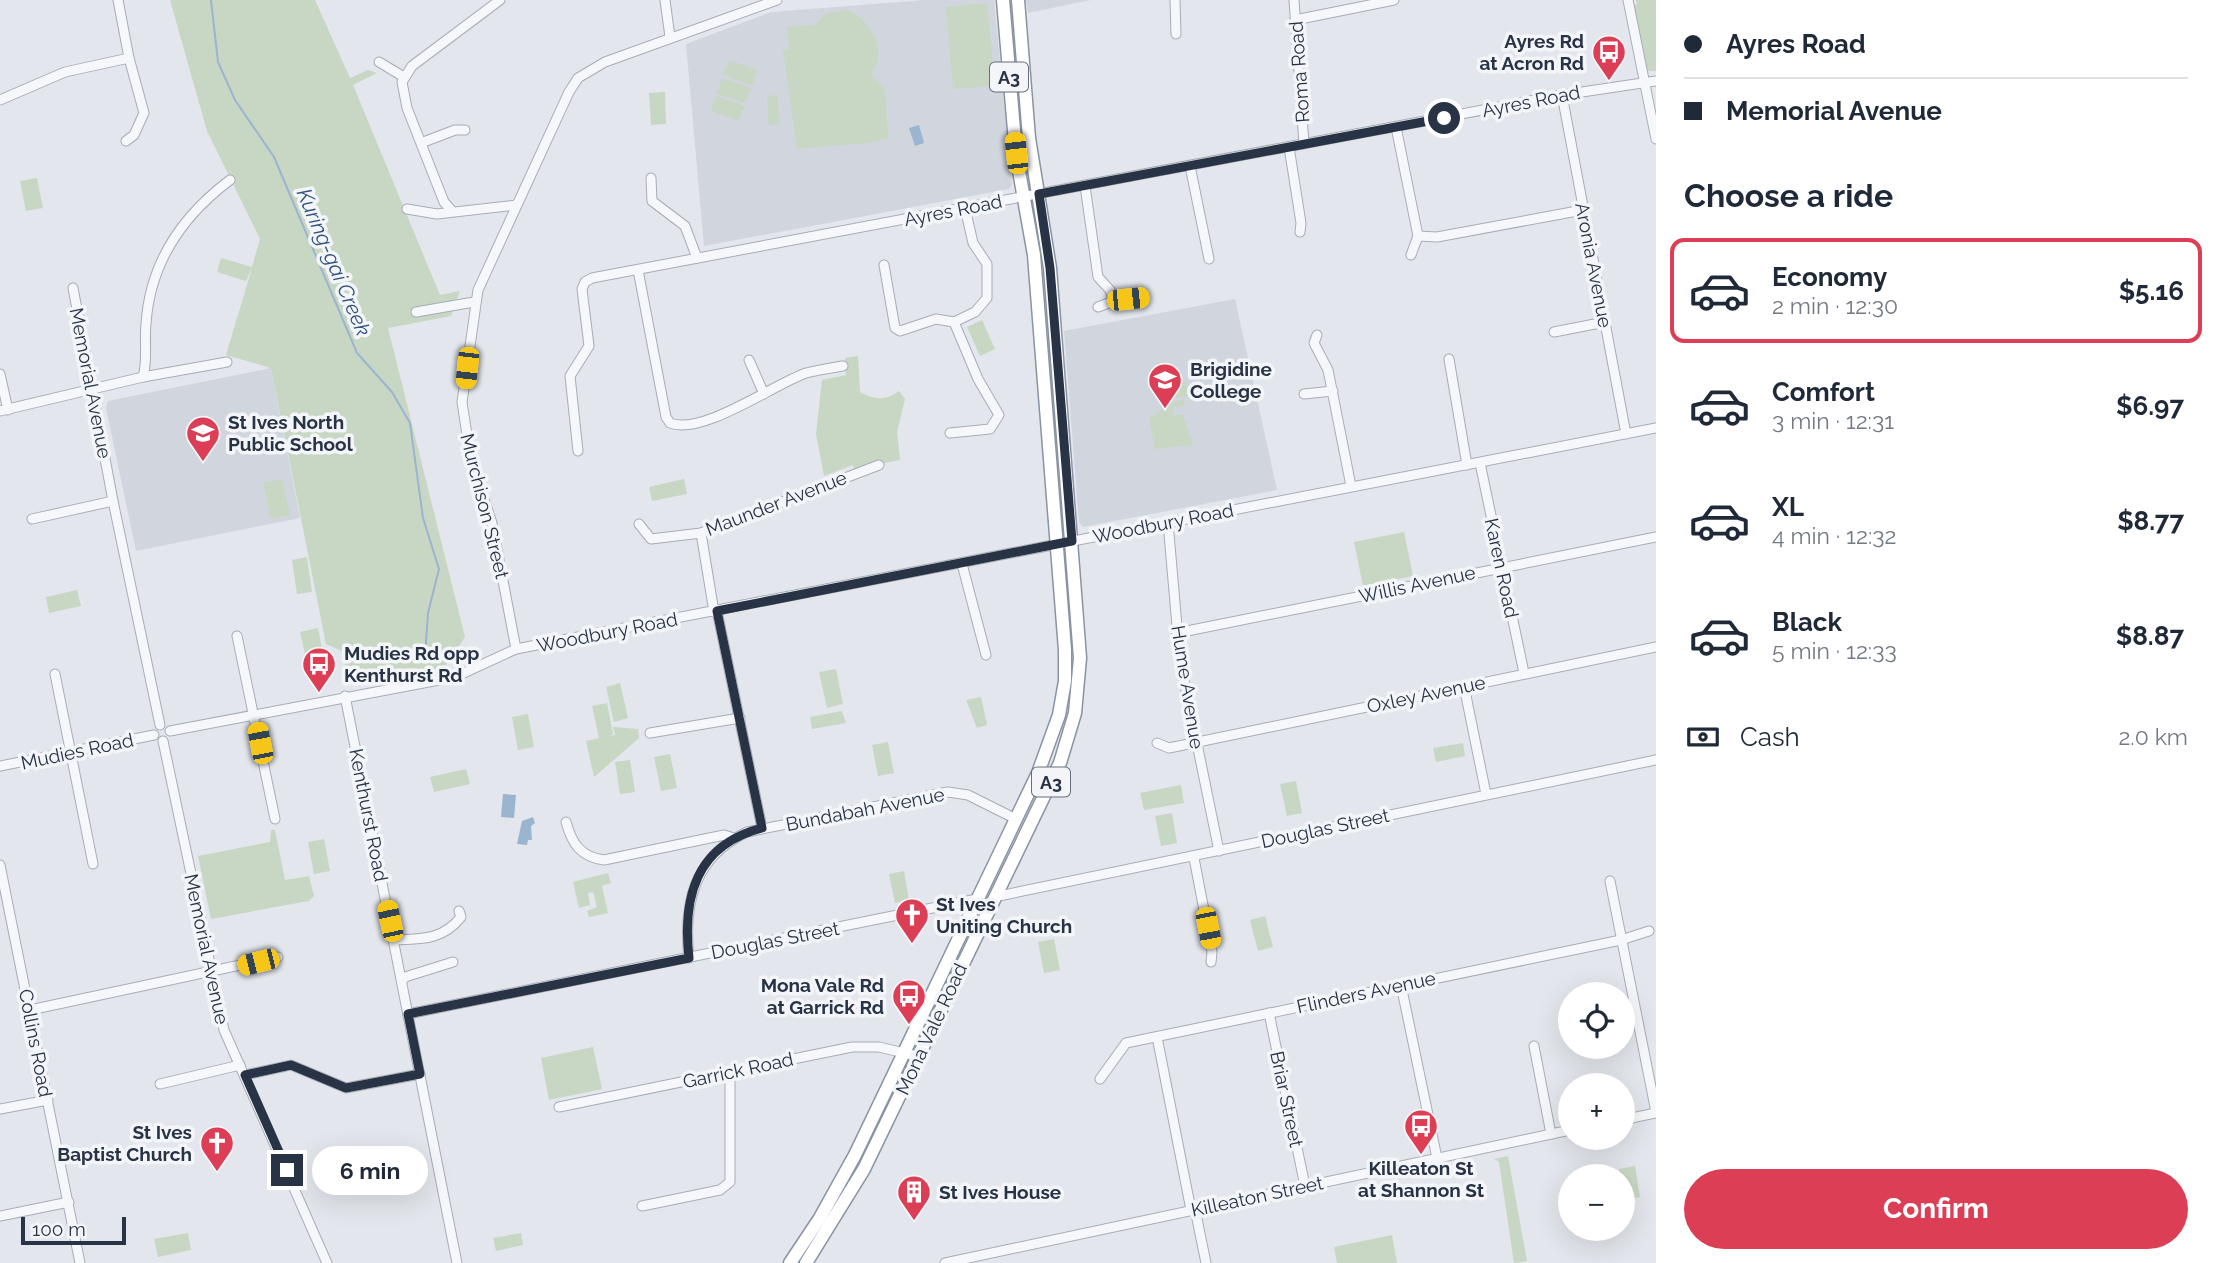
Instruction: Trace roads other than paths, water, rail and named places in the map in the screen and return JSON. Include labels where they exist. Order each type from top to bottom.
[{"type":"highway","name":"Mona Vale Road","points":[[790,1263],[840,1185],[1016,819],[1053,737],[1065,681],[1058,544],[1034,255],[1016,153],[1003,0]]},
{"type":"highway","name":"Mona Vale Road","points":[[806,1263],[864,1169],[1060,763],[1074,713],[1080,658],[1072,541],[1051,279],[1029,138],[1018,0]]},
{"type":"street","points":[[118,0],[129,58],[144,113],[134,135],[126,141]]},
{"type":"street","points":[[452,211],[444,202],[403,95],[404,77],[412,66],[500,0]]},
{"type":"street","points":[[665,0],[670,37]]},
{"type":"street","name":"Murchison Street","points":[[516,649],[489,512],[471,461],[462,402],[474,302],[569,92],[578,78],[605,61],[777,0]]},
{"type":"street","points":[[1175,0],[1176,34]]},
{"type":"street","name":"Roma Road","points":[[1294,0],[1304,144]]},
{"type":"street","points":[[1295,20],[1394,0]]},
{"type":"street","points":[[1628,0],[1656,139]]},
{"type":"street","points":[[0,100],[65,72],[129,58]]},
{"type":"street","points":[[379,62],[404,77]]},
{"type":"street","name":"Ayres Road","points":[[578,451],[570,376],[589,346],[582,289],[585,282],[592,278],[1562,95],[1656,81]]},
{"type":"street","name":"Aronia Avenue","points":[[1562,95],[1626,434]]},
{"type":"street","points":[[1396,127],[1418,236],[1411,255]]},
{"type":"street","points":[[421,143],[455,130],[465,130]]},
{"type":"street","points":[[1289,147],[1301,223],[1300,232]]},
{"type":"street","points":[[1190,166],[1209,259]]},
{"type":"street","points":[[651,178],[652,201],[685,226],[697,258]]},
{"type":"street","points":[[144,377],[148,305],[161,262],[182,223],[196,207],[230,180]]},
{"type":"street","points":[[1085,186],[1098,277],[1110,290],[1114,301]]},
{"type":"street","points":[[407,209],[438,214],[517,205]]},
{"type":"street","points":[[884,265],[895,328],[900,331],[936,319],[954,322],[975,312],[987,298],[987,264],[973,243],[965,208]]},
{"type":"street","points":[[1418,236],[1437,237],[1583,210]]},
{"type":"street","points":[[638,270],[666,417],[670,423],[685,425],[704,420],[806,373],[844,366]]},
{"type":"street","name":"Memorial Avenue","points":[[74,288],[113,501],[160,725]]},
{"type":"street","points":[[1098,307],[1114,301],[1143,298]]},
{"type":"street","points":[[416,312],[474,302]]},
{"type":"street","points":[[950,433],[990,429],[999,415],[978,379],[954,322]]},
{"type":"street","points":[[1554,332],[1605,322]]},
{"type":"street","points":[[1317,335],[1314,343],[1328,370],[1350,486]]},
{"type":"street","points":[[1449,359],[1467,465]]},
{"type":"street","points":[[749,360],[764,394]]},
{"type":"street","points":[[0,374],[4,410],[94,391],[144,377],[227,362]]},
{"type":"street","points":[[1304,394],[1333,391]]},
{"type":"street","name":"Woodbury Road","points":[[345,696],[455,677],[516,649],[1656,428]]},
{"type":"street","name":"Karen Road","points":[[1479,463],[1524,673]]},
{"type":"street","name":"Maunder Avenue","points":[[639,524],[651,539],[701,533],[878,465]]},
{"type":"street","points":[[32,519],[113,501]]},
{"type":"street","name":"Hume Avenue","points":[[1168,522],[1177,633],[1219,851]]},
{"type":"street","points":[[701,533],[715,612],[762,828]]},
{"type":"street","name":"Willis Avenue","points":[[1177,633],[1656,537]]},
{"type":"street","points":[[962,564],[986,655]]},
{"type":"street","points":[[237,636],[275,819]]},
{"type":"street","name":"Oxley Avenue","points":[[1157,743],[1169,748],[1656,646]]},
{"type":"street","points":[[55,674],[93,864]]},
{"type":"street","points":[[1464,686],[1486,794]]},
{"type":"street","points":[[170,731],[170,737],[163,741],[158,741],[153,735],[154,729],[160,725],[170,731],[345,696]]},
{"type":"street","name":"Kenthurst Road","points":[[345,696],[457,1263]]},
{"type":"street","points":[[650,733],[740,718]]},
{"type":"street","name":"Mudies Road","points":[[0,766],[153,735]]},
{"type":"street","name":"Memorial Avenue","points":[[163,741],[223,1030],[327,1263]]},
{"type":"street","name":"Douglas Street","points":[[995,897],[1194,858],[1656,760]]},
{"type":"street","name":"Bundabah Avenue","points":[[566,822],[573,842],[589,858],[604,860],[724,835],[734,838],[762,828],[948,792],[968,796],[1016,819]]},
{"type":"street","points":[[689,958],[686,914],[690,895],[708,861],[734,838]]},
{"type":"street","points":[[695,841],[708,861]]},
{"type":"street","points":[[1194,858],[1212,952],[1211,961]]},
{"type":"street","name":"Collins Road","points":[[0,865],[80,1263]]},
{"type":"street","points":[[1610,881],[1656,1112],[1635,1117]]},
{"type":"street","name":"Douglas Street","points":[[408,1014],[977,899]]},
{"type":"street","points":[[394,940],[442,934],[450,930],[461,917],[459,911]]},
{"type":"street","name":"Flinders Avenue","points":[[1100,1079],[1126,1043],[1621,940],[1649,931]]},
{"type":"street","points":[[30,1010],[278,957]]},
{"type":"street","points":[[402,981],[405,977],[453,962]]},
{"type":"street","points":[[1401,985],[1437,1158]]},
{"type":"street","name":"Briar Street","points":[[1269,1013],[1305,1186]]},
{"type":"street","points":[[1157,1037],[1206,1263]]},
{"type":"street","points":[[1534,1046],[1551,1134]]},
{"type":"street","name":"Garrick Road","points":[[559,1107],[852,1047],[904,1052],[917,1056]]},
{"type":"street","points":[[160,1084],[240,1065]]},
{"type":"street","points":[[245,1075],[291,1065],[346,1088],[420,1074]]},
{"type":"street","points":[[642,1206],[720,1190],[730,1182],[730,1072]]},
{"type":"street","points":[[0,1110],[48,1100]]},
{"type":"street","name":"Killeaton Street","points":[[945,1263],[1558,1133]]},
{"type":"street","points":[[0,1216],[69,1202]]},
{"type":"water","points":[[919,125],[924,143],[915,146],[909,128]]},
{"type":"water","points":[[503,794],[516,795],[514,818],[501,817]]},
{"type":"water","points":[[533,817],[535,823],[531,826],[532,840],[528,840],[527,845],[517,844],[522,821]]},
{"type":"waterway","name":"Kuring-gai Creek","points":[[211,0],[218,62],[235,100],[274,157],[357,353],[392,392],[410,423],[423,518],[439,569],[428,613],[425,656]]},
{"type":"place","name":"Ayres Rd at Acron Rd","points":[[1609,82]]},
{"type":"place","name":"Brigidine College","points":[[1165,410]]},
{"type":"place","name":"St Ives North Public School","points":[[203,463]]},
{"type":"place","name":"Mudies Rd opp Kenthurst Rd","points":[[319,694]]},
{"type":"place","name":"St Ives Uniting Church","points":[[912,945]]},
{"type":"place","name":"Mona Vale Rd at Garrick Rd","points":[[909,1026]]},
{"type":"place","name":"Killeaton St at Shannon St","points":[[1421,1156]]},
{"type":"place","name":"St Ives Baptist Church","points":[[217,1173]]},
{"type":"place","name":"St Ives House","points":[[914,1222]]}]
